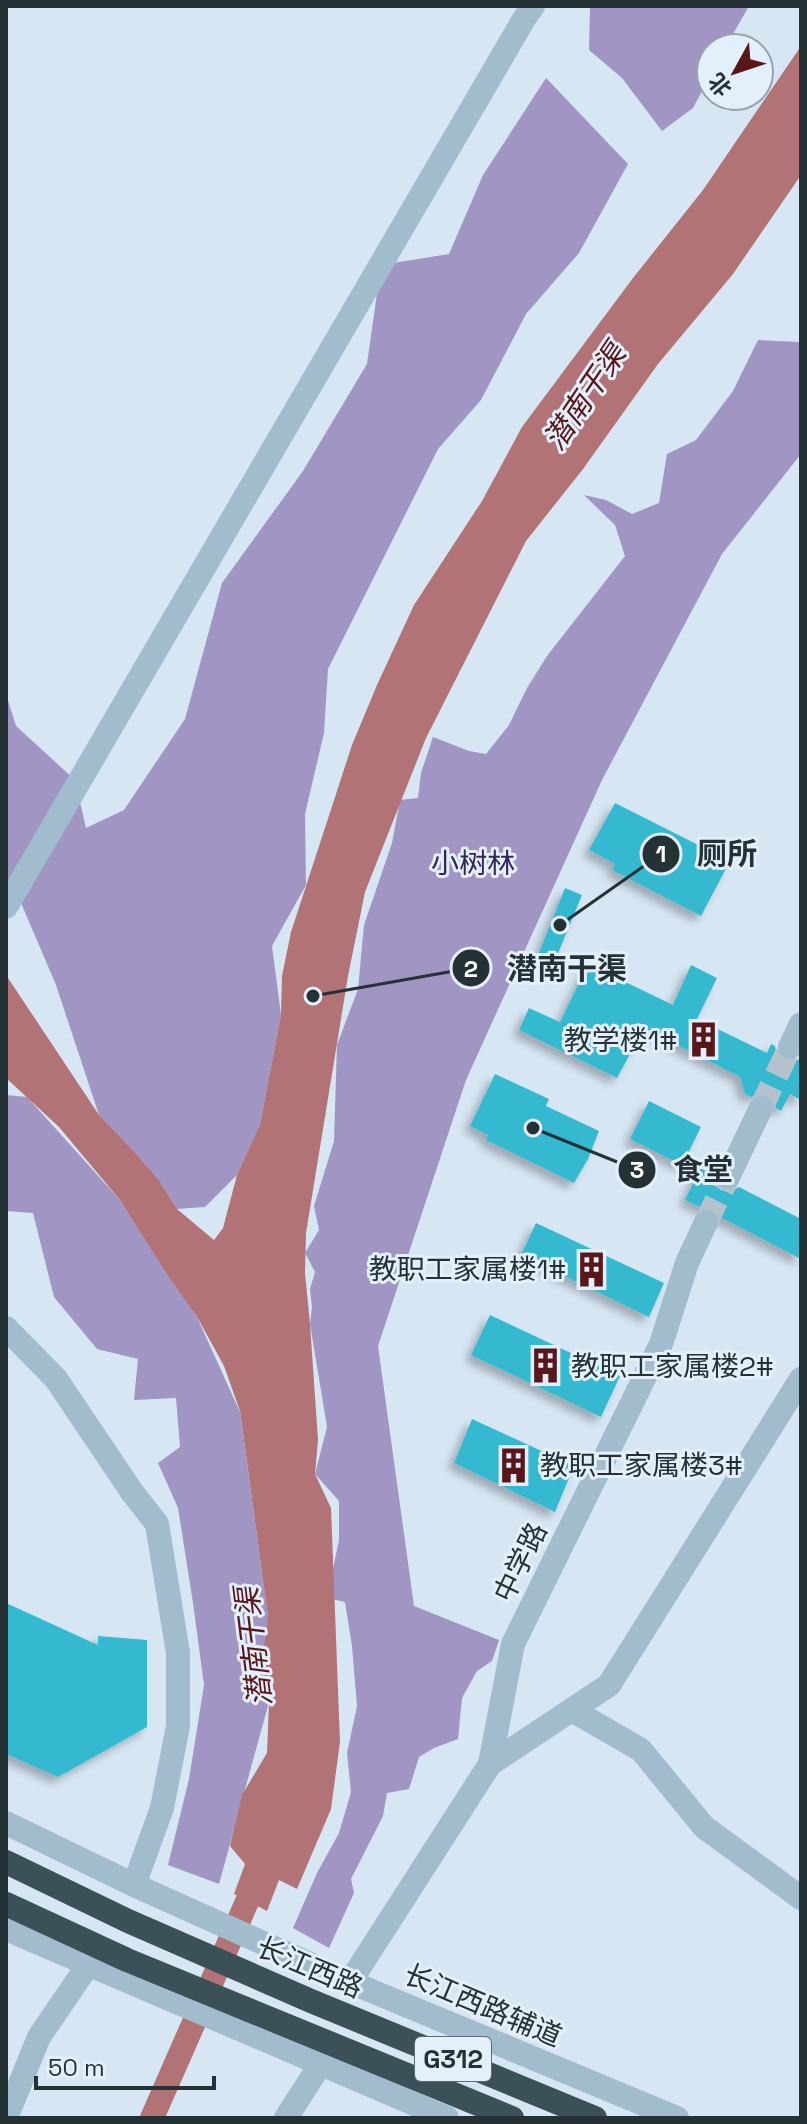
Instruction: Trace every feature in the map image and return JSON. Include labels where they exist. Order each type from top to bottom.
[{"type":"highway","name":"长江西路","points":[[6,1862],[128,1921],[311,2001],[595,2118]]},
{"type":"highway","name":"G312","points":[[6,1904],[123,1970],[302,2031],[512,2118]]},
{"type":"street","points":[[7,906],[533,6]]},
{"type":"street","points":[[790,1047],[801,1024]]},
{"type":"street","points":[[728,1177],[761,1108]]},
{"type":"street","name":"中学路","points":[[490,1764],[513,1644],[661,1344],[687,1263],[706,1222]]},
{"type":"street","points":[[6,1328],[56,1379],[157,1524],[178,1653],[178,1726],[145,1890]]},
{"type":"street","points":[[350,1982],[490,1764],[609,1685],[801,1379]]},
{"type":"street","points":[[572,1710],[641,1750],[704,1827],[801,1898]]},
{"type":"street","name":"长江西路辅道","points":[[6,1823],[145,1890],[350,1982],[677,2118]]},
{"type":"street","points":[[6,1929],[88,1965],[123,1970],[320,2065],[447,2118]]},
{"type":"street","points":[[6,2118],[39,2037],[88,1965]]},
{"type":"street","points":[[286,2118],[320,2065]]},
{"type":"green space","points":[[590,6],[749,6],[734,32],[695,32],[695,104],[662,131],[622,78],[589,50]]},
{"type":"green space","points":[[546,78],[628,164],[579,253],[526,314],[481,400],[438,449],[328,669],[324,733],[305,814],[306,885],[272,946],[281,1015],[260,1124],[237,1175],[205,1207],[177,1209],[159,1180],[99,1115],[56,985],[21,903],[6,884],[6,694],[16,726],[75,780],[86,828],[124,810],[185,719],[222,583],[303,471],[367,364],[381,265],[449,254],[483,175]]},
{"type":"green space","name":"小树林","points":[[758,340],[801,344],[801,454],[722,554],[602,780],[466,1080],[378,1346],[414,1606],[499,1640],[492,1661],[477,1671],[462,1698],[458,1739],[419,1757],[409,1789],[387,1793],[383,1816],[351,1879],[354,1893],[329,1948],[293,1928],[339,1833],[351,1792],[347,1753],[357,1706],[345,1602],[327,1598],[339,1540],[339,1501],[315,1474],[327,1427],[310,1324],[310,1289],[315,1272],[305,1253],[319,1230],[314,1206],[334,1141],[337,1045],[358,989],[364,925],[392,843],[400,800],[418,798],[421,773],[433,737],[486,754],[509,725],[547,656],[625,556],[615,525],[584,495],[606,500],[632,514],[659,503],[667,454],[696,440],[733,391]]},
{"type":"green space","points":[[6,1095],[27,1097],[120,1200],[196,1315],[240,1412],[268,1617],[269,1702],[219,1884],[168,1865],[189,1779],[204,1685],[178,1508],[158,1463],[180,1447],[176,1398],[134,1400],[138,1359],[97,1349],[54,1297],[33,1213],[6,1211]]},
{"type":"water","name":"潜南干渠","points":[[801,46],[801,175],[733,274],[658,364],[583,469],[526,541],[426,738],[365,892],[348,976],[306,1233],[305,1273],[318,1440],[315,1474],[331,1508],[340,1742],[331,1809],[297,1889],[279,1880],[267,1911],[234,1894],[245,1864],[230,1846],[242,1795],[267,1753],[269,1703],[261,1669],[268,1617],[240,1411],[224,1366],[196,1315],[120,1200],[59,1127],[6,1078],[6,975],[99,1115],[159,1180],[177,1209],[214,1240],[223,1228],[237,1175],[260,1124],[281,1015],[282,976],[291,932],[352,745],[414,605],[482,501],[522,427],[703,190],[756,112],[775,112],[775,84]]},
{"type":"building","points":[[615,803],[730,861],[701,916],[612,870],[615,864],[589,850]]},
{"type":"building","points":[[565,888],[582,895],[554,963],[538,955]]},
{"type":"building","points":[[588,964],[673,1005],[691,965],[717,978],[697,1019],[767,1053],[771,1044],[784,1061],[801,1059],[801,1100],[790,1094],[781,1111],[767,1094],[759,1093],[751,1097],[745,1094],[740,1077],[644,1028],[617,1078],[519,1030],[529,1008],[560,1022]]},
{"type":"building","points":[[495,1074],[549,1099],[546,1106],[599,1131],[574,1183],[486,1140],[488,1135],[470,1126]]},
{"type":"building","points":[[649,1101],[701,1127],[682,1165],[630,1139]]},
{"type":"building","points":[[700,1168],[714,1175],[715,1185],[721,1190],[730,1192],[739,1187],[801,1219],[801,1259],[720,1217],[713,1209],[702,1208],[685,1200]]},
{"type":"building","name":"教职工家属楼1#","points":[[536,1223],[664,1283],[649,1317],[521,1255]]},
{"type":"building","name":"教职工家属楼2#","points":[[490,1315],[620,1376],[601,1417],[471,1355]]},
{"type":"building","name":"教职工家属楼3#","points":[[472,1419],[574,1466],[555,1512],[454,1463]]},
{"type":"building","points":[[6,1603],[98,1645],[98,1636],[147,1640],[147,1727],[58,1777],[6,1754]]},
{"type":"waterway","name":"潜南干渠","points":[[152,2118],[260,1872]]},
{"type":"tunnel","points":[[761,1108],[790,1047]]},
{"type":"tunnel","points":[[706,1222],[728,1177]]},
{"type":"place","name":"厕所","points":[[560,925]]},
{"type":"place","name":"潜南干渠","points":[[313,996]]},
{"type":"place","name":"教学楼1#","points":[[703,1040]]},
{"type":"place","name":"食堂","points":[[533,1128]]},
{"type":"place","name":"教职工家属楼1#","points":[[592,1269]]},
{"type":"place","name":"教职工家属楼2#","points":[[545,1366]]},
{"type":"place","name":"教职工家属楼3#","points":[[514,1465]]}]
